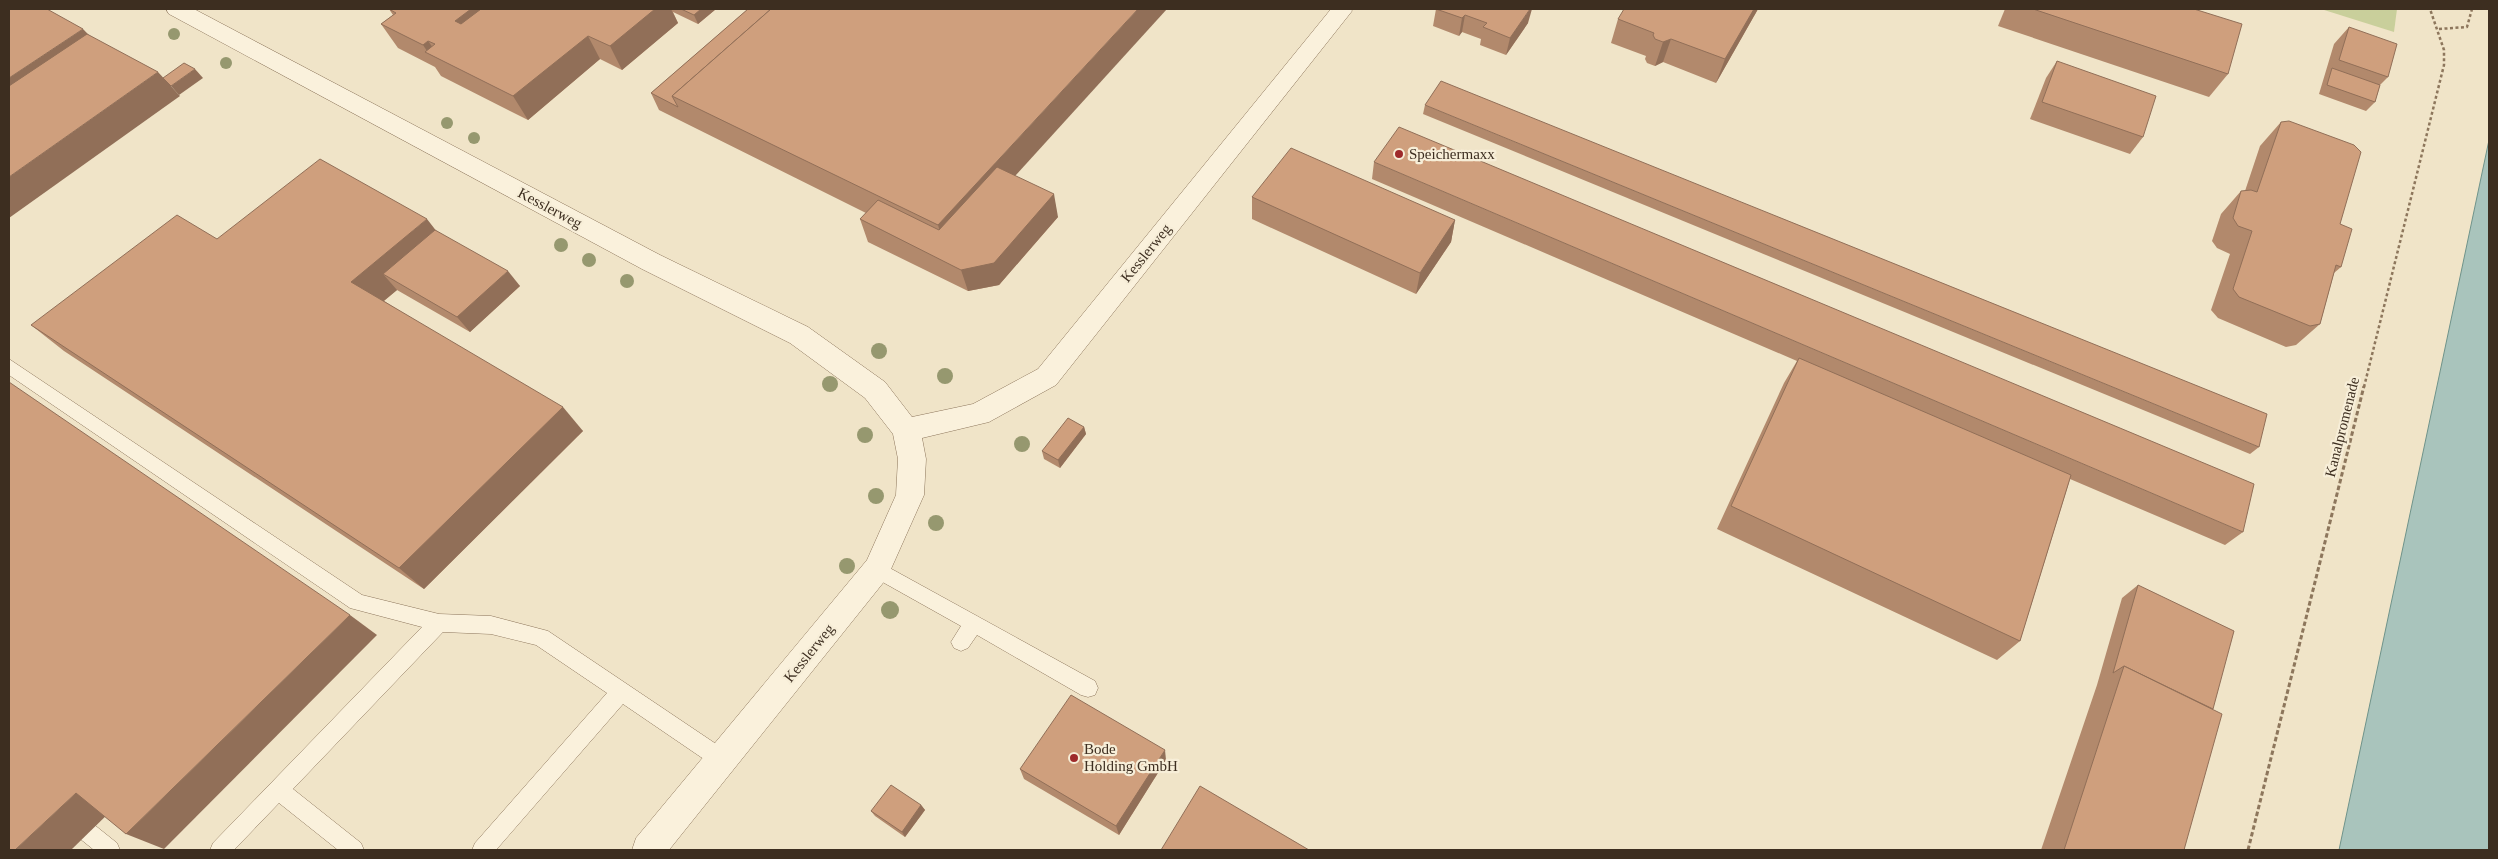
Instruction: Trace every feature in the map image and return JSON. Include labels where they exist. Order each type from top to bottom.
[{"type":"street","name":"Kesslerweg","points":[[177,9],[650,262],[799,335],[875,390],[906,430],[912,459],[910,495],[877,569],[648,850]]},
{"type":"street","name":"Kesslerweg","points":[[906,430],[979,414],[1047,376],[1341,11]]},
{"type":"lane","points":[[9,366],[357,602],[440,623],[491,625],[541,637],[721,759]]},
{"type":"lane","points":[[877,569],[1088,688]]},
{"type":"lane","points":[[220,850],[440,623]]},
{"type":"lane","points":[[960,642],[974,624]]},
{"type":"lane","points":[[482,850],[621,692]]},
{"type":"lane","points":[[280,790],[354,850]]},
{"type":"lane","points":[[55,806],[110,850]]},
{"type":"path","name":"Kanalpromenade","points":[[2248,850],[2444,65],[2444,50],[2439,29],[2430,9]]},
{"type":"path","points":[[2439,29],[2467,27],[2472,9]]},
{"type":"green space","points":[[2321,9],[2397,9],[2394,32]]},
{"type":"water","points":[[2489,140],[2489,850],[2339,850]]},
{"type":"building","points":[[9,9],[47,9],[83,29],[9,78]]},
{"type":"building","points":[[389,9],[471,9],[455,21],[461,24],[481,9],[655,9],[610,46],[588,36],[513,96],[425,52],[435,44],[428,41],[423,45],[381,24],[396,13]]},
{"type":"building","points":[[681,9],[701,9],[694,15]]},
{"type":"building","points":[[748,9],[771,9],[672,96],[678,107],[651,93]]},
{"type":"building","points":[[771,9],[1138,9],[938,225],[672,96]]},
{"type":"building","points":[[1436,9],[1530,9],[1510,38],[1483,27],[1487,23],[1465,15],[1462,18]]},
{"type":"building","points":[[1624,9],[1754,9],[1725,59],[1671,39],[1663,42],[1655,39],[1654,33],[1618,19]]},
{"type":"building","points":[[2033,9],[2194,9],[2242,24],[2228,74]]},
{"type":"building","points":[[2349,27],[2397,44],[2388,77],[2339,60]]},
{"type":"building","points":[[87,34],[158,72],[9,177],[9,86]]},
{"type":"building","points":[[2057,61],[2156,96],[2143,137],[2042,102]]},
{"type":"building","points":[[184,63],[195,69],[171,86],[163,78]]},
{"type":"building","points":[[2332,68],[2380,85],[2375,102],[2327,85]]},
{"type":"building","points":[[1441,81],[2267,414],[2259,447],[1425,105]]},
{"type":"building","points":[[2289,121],[2354,145],[2361,152],[2340,224],[2352,229],[2341,267],[2336,265],[2320,324],[2310,326],[2239,297],[2233,289],[2252,231],[2238,226],[2233,218],[2241,191],[2251,190],[2257,192],[2281,122]]},
{"type":"building","points":[[1399,127],[2254,484],[2243,532],[1374,162]]},
{"type":"building","points":[[1291,148],[1455,220],[1420,273],[1252,197]]},
{"type":"building","points":[[320,159],[427,219],[351,282],[563,407],[399,568],[31,325],[177,215],[217,239]]},
{"type":"building","points":[[997,167],[1054,194],[994,263],[961,270],[860,219],[878,200],[939,230]]},
{"type":"building","points":[[435,230],[508,271],[457,317],[383,274]]},
{"type":"building","points":[[1799,358],[2071,475],[2020,641],[1731,506]]},
{"type":"building","points":[[9,382],[350,615],[126,834],[76,793],[16,849],[18,850],[9,850]]},
{"type":"building","points":[[1068,418],[1084,427],[1058,460],[1042,451]]},
{"type":"building","points":[[2138,585],[2234,631],[2213,709],[2124,666],[2113,673]]},
{"type":"building","points":[[2124,666],[2222,714],[2184,850],[2064,850]]},
{"type":"building","points":[[1071,695],[1165,750],[1116,826],[1020,769]]},
{"type":"building","points":[[891,785],[921,805],[902,832],[871,811]]},
{"type":"building","points":[[1200,786],[1309,850],[1161,850]]},
{"type":"place","name":"Speichermaxx","points":[[1399,154]]},
{"type":"place","name":"Bode Holding GmbH","points":[[1074,758]]}]
